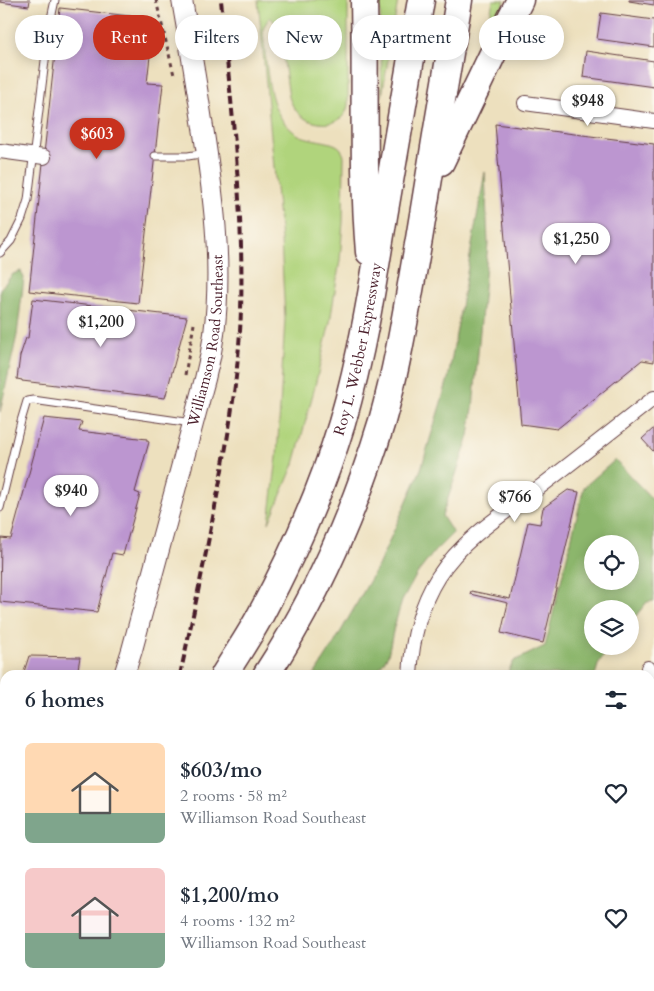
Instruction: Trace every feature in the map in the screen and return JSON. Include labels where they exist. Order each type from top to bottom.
[{"type":"highway","points":[[364,0],[366,215],[372,291]]},
{"type":"highway","name":"Roy L. Webber Expressway","points":[[227,670],[261,615],[286,565],[320,486],[342,423],[372,291],[421,0]]},
{"type":"highway","points":[[269,670],[308,604],[324,570],[351,510],[382,420],[401,341],[459,0]]},
{"type":"highway","points":[[426,192],[520,0]]},
{"type":"street","name":"Williamson Road Southeast","points":[[126,670],[193,424],[210,356],[217,306],[217,249],[214,208],[182,0]]},
{"type":"street","points":[[525,103],[654,120]]},
{"type":"street","points":[[0,152],[39,156]]},
{"type":"street","points":[[410,670],[412,652],[425,601],[438,576],[455,554],[475,535],[590,449],[654,398]]},
{"type":"lane","points":[[0,253],[11,241],[22,220],[39,156],[49,28],[55,0]]},
{"type":"lane","points":[[154,156],[188,156],[207,153]]},
{"type":"lane","points":[[0,508],[27,401],[33,400],[193,424]]},
{"type":"path","points":[[156,0],[175,81]]},
{"type":"green space","points":[[258,0],[348,0],[348,105],[344,115],[339,120],[321,123],[309,120],[299,114],[289,97],[284,60],[342,60],[342,15],[268,15],[268,20],[263,30],[271,95],[279,115],[294,132],[337,146],[341,149],[344,156],[343,222],[340,260],[330,322],[294,464],[269,523],[277,457],[285,319],[281,240]]},
{"type":"green space","points":[[380,0],[398,0],[396,15],[380,15]]},
{"type":"green space","points":[[493,0],[505,0],[499,15],[490,15]]},
{"type":"green space","points":[[381,60],[388,60],[382,96]]},
{"type":"green space","points":[[485,172],[488,243],[473,408],[469,436],[442,516],[453,533],[434,552],[417,574],[402,601],[388,655],[378,670],[317,670],[378,566],[421,469],[448,379]]},
{"type":"green space","points":[[21,271],[24,278],[17,335],[0,412],[0,289],[13,274]]},
{"type":"green space","points":[[615,460],[654,501],[654,601],[647,602],[639,612],[639,600],[584,600],[584,655],[604,655],[597,670],[509,670],[514,661],[545,646],[584,487]]},
{"type":"building","points":[[0,0],[30,0],[29,6],[0,2]]},
{"type":"building","points":[[654,0],[654,5],[629,1]]},
{"type":"building","points":[[60,8],[121,15],[93,15],[93,60],[150,60],[147,83],[163,84],[138,303],[29,291],[54,60],[83,60],[83,15],[59,15]]},
{"type":"building","points":[[601,13],[654,20],[654,47],[597,39]]},
{"type":"building","points":[[586,51],[654,61],[654,87],[583,77]]},
{"type":"building","points":[[495,124],[654,144],[654,362],[642,360],[557,429],[521,424]]},
{"type":"building","points":[[33,299],[187,317],[165,398],[17,379],[20,356],[26,338],[28,338]]},
{"type":"building","points":[[44,418],[82,422],[79,431],[147,439],[149,442],[135,492],[140,494],[123,555],[112,553],[97,612],[0,602],[1,538],[11,539]]},
{"type":"building","points":[[654,428],[654,452],[642,439]]},
{"type":"building","points":[[568,490],[579,492],[543,643],[501,633],[508,603],[470,594],[471,591],[510,599],[528,522],[540,524],[543,508]]},
{"type":"building","points":[[29,656],[80,657],[78,670],[25,670]]},
{"type":"railway","points":[[181,670],[223,464],[240,332],[241,232],[239,193],[221,0]]}]
